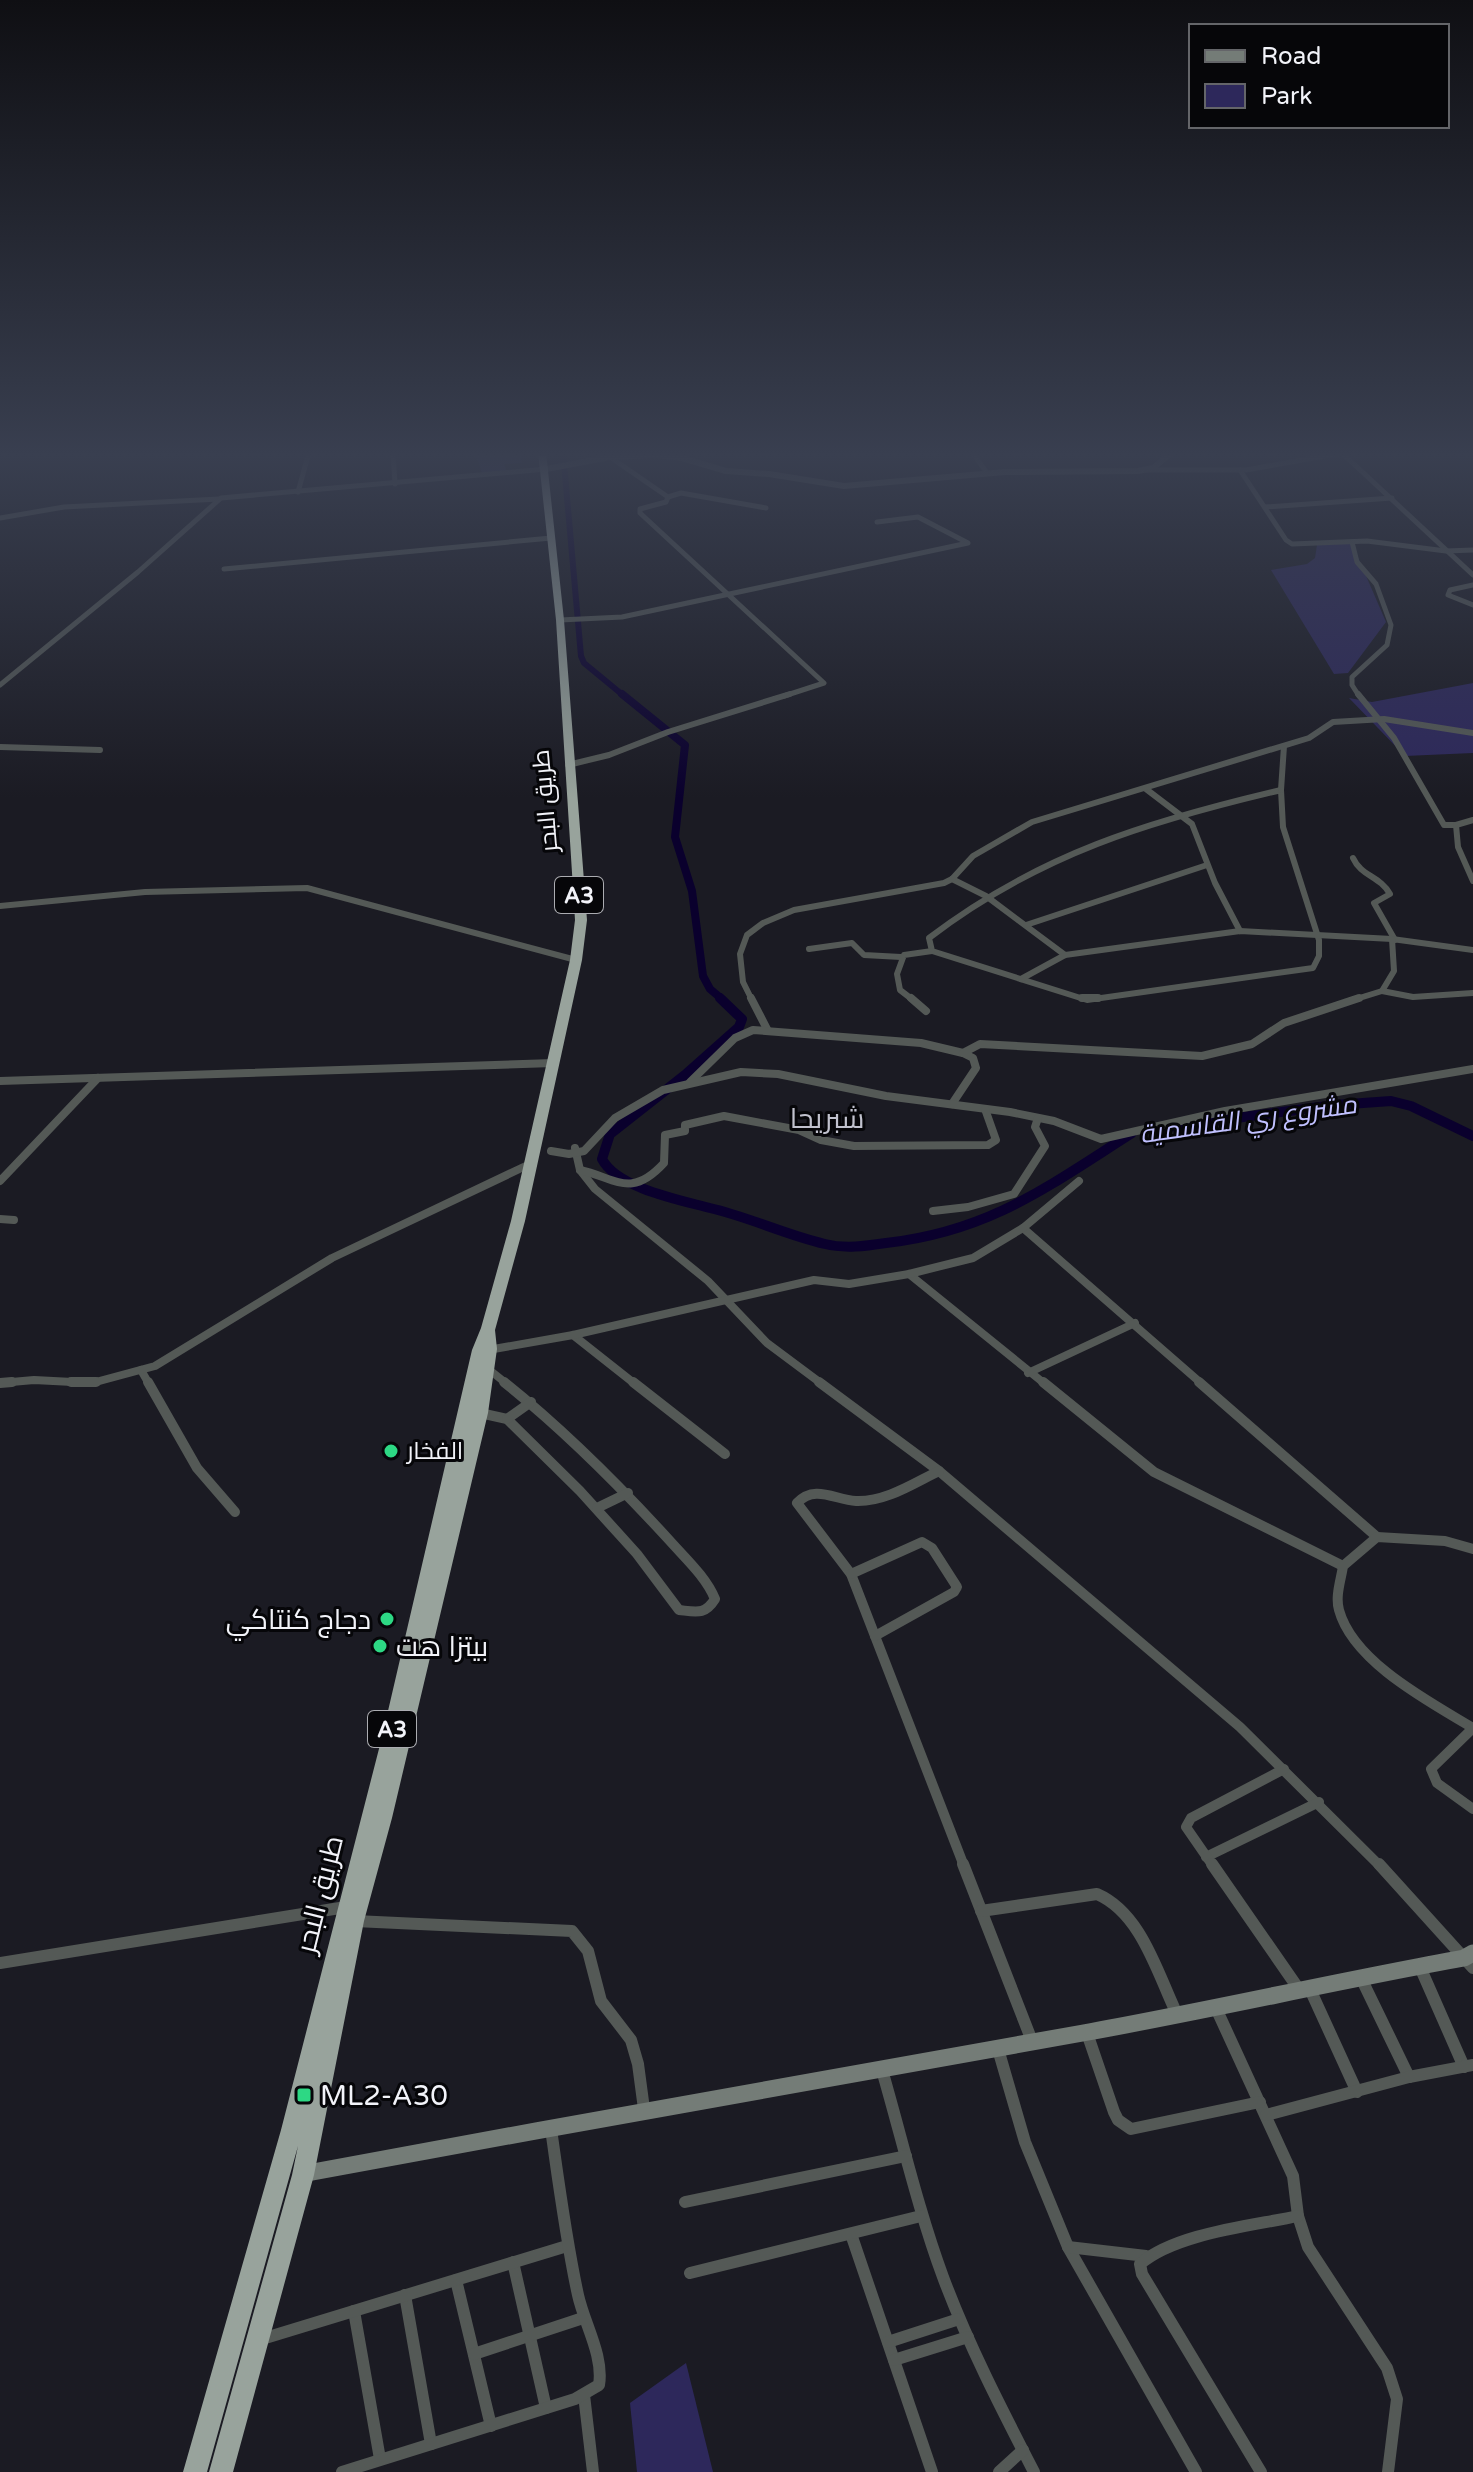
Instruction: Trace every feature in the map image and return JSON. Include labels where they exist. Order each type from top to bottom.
[{"type":"highway","name":"طريق البحر","points":[[478,1404],[488,1328],[507,1267],[576,960],[580,899],[554,567]]},
{"type":"highway","name":"طريق البحر","points":[[195,2472],[351,1914],[383,1818],[448,1515],[487,1368],[485,1350]]},
{"type":"highway","name":"طريق البحر","points":[[221,2472],[303,2175],[351,1914]]},
{"type":"main road","points":[[277,2173],[303,2175],[644,2109],[1087,2032],[1303,1987],[1470,1960]]},
{"type":"street","points":[[0,685],[143,567]]},
{"type":"street","points":[[224,569],[241,567]]},
{"type":"street","points":[[568,765],[609,755],[668,732],[824,683],[701,567]]},
{"type":"street","points":[[560,620],[622,617],[852,567]]},
{"type":"street","points":[[1362,567],[1376,584],[1391,625],[1387,645],[1352,677],[1357,697],[1399,745],[1444,825],[1473,820]]},
{"type":"street","points":[[1473,585],[1450,590],[1448,595],[1473,605]]},
{"type":"street","points":[[767,1029],[762,1012],[744,988],[741,942],[750,932],[794,910],[933,886],[952,879],[973,856],[1032,822],[1284,746],[1317,734],[1333,722],[1378,719],[1473,733]]},
{"type":"street","points":[[809,949],[852,943],[864,955],[901,957],[908,953],[932,951],[1087,1000],[1305,971],[1318,963],[1320,934],[1288,850],[1283,827],[1284,746]]},
{"type":"street","points":[[0,747],[100,750]]},
{"type":"street","points":[[1146,789],[1192,824],[1207,865],[1240,931]]},
{"type":"street","points":[[932,951],[929,938],[986,896],[1085,847],[1282,790]]},
{"type":"street","points":[[1456,825],[1458,847],[1473,881]]},
{"type":"street","points":[[1353,858],[1358,869],[1381,878],[1390,894],[1374,903],[1394,940],[1394,971],[1382,991]]},
{"type":"street","points":[[1026,925],[1207,865]]},
{"type":"street","points":[[952,879],[986,896],[1065,955]]},
{"type":"street","points":[[0,906],[145,892],[307,888],[576,960]]},
{"type":"street","points":[[1021,979],[1065,955],[1240,931],[1394,940],[1473,950]]},
{"type":"street","points":[[901,957],[897,974],[900,990],[926,1011]]},
{"type":"street","points":[[963,1053],[980,1044],[1202,1056],[1252,1044],[1284,1023],[1382,991],[1413,997],[1473,993]]},
{"type":"street","points":[[690,1082],[742,1033],[767,1029],[921,1043],[963,1053],[973,1058],[976,1068],[952,1104]]},
{"type":"street","points":[[0,1081],[553,1063]]},
{"type":"street","points":[[534,1150],[576,1151],[588,1147],[625,1111],[663,1090],[724,1074],[758,1072],[886,1096],[1038,1118],[1101,1139],[1225,1111],[1472,1070]]},
{"type":"street","points":[[0,1181],[98,1078]]},
{"type":"street","points":[[580,1170],[627,1183],[659,1169],[664,1163],[665,1135],[685,1131],[685,1125],[719,1116],[799,1130],[821,1140],[854,1146],[975,1146],[996,1140],[985,1109]]},
{"type":"street","points":[[933,1211],[968,1207],[1014,1194],[1019,1179],[1039,1159],[1045,1146],[1035,1127],[1038,1118]]},
{"type":"street","points":[[576,1151],[580,1170],[602,1195],[708,1281],[767,1343],[939,1471],[1240,1727],[1319,1802],[1470,1960]]},
{"type":"street","points":[[0,1383],[34,1380],[92,1383],[141,1370],[184,1351],[332,1258],[530,1164]]},
{"type":"street","points":[[485,1350],[573,1335],[814,1280],[849,1284],[909,1274],[973,1258],[1023,1228],[1079,1181]]},
{"type":"street","points":[[0,1219],[14,1220]]},
{"type":"street","points":[[1023,1228],[1377,1537],[1445,1541],[1473,1549]]},
{"type":"street","points":[[909,1274],[1154,1472],[1343,1566]]},
{"type":"street","points":[[1028,1373],[1135,1323]]},
{"type":"street","points":[[573,1335],[725,1454]]},
{"type":"street","points":[[478,1404],[507,1419],[597,1508],[679,1610],[693,1614],[708,1610],[715,1599],[714,1593],[628,1493],[531,1402],[487,1368]]},
{"type":"street","points":[[141,1370],[197,1468],[235,1512]]},
{"type":"street","points":[[507,1419],[531,1402]]},
{"type":"street","points":[[939,1471],[879,1499],[855,1501],[817,1492],[799,1499],[797,1503],[851,1574],[1032,2042]]},
{"type":"street","points":[[597,1508],[628,1493]]},
{"type":"street","points":[[1377,1537],[1343,1566],[1338,1607],[1348,1631],[1404,1686],[1473,1728],[1431,1769],[1437,1783],[1473,1809]]},
{"type":"street","points":[[851,1574],[922,1542],[932,1548],[957,1587],[954,1592],[875,1636]]},
{"type":"street","points":[[1284,1769],[1191,1818],[1186,1827],[1303,1987],[1357,2092]]},
{"type":"street","points":[[1206,1857],[1319,1802]]},
{"type":"street","points":[[981,1911],[1097,1894],[1112,1899],[1139,1936],[1176,2012]]},
{"type":"street","points":[[0,1963],[351,1914],[572,1931],[588,1951],[601,2001],[631,2040],[638,2064],[644,2109]]},
{"type":"street","points":[[1087,2032],[1114,2112],[1118,2120],[1131,2129],[1357,2092],[1409,2077],[1468,2066],[1419,1966]]},
{"type":"street","points":[[1361,1977],[1409,2077]]},
{"type":"street","points":[[1214,2006],[1293,2176],[1298,2216],[1308,2247],[1387,2368],[1394,2386],[1397,2419],[1388,2472]]},
{"type":"street","points":[[997,2048],[1025,2142],[1068,2247],[1196,2472]]},
{"type":"street","points":[[882,2069],[921,2216],[959,2319],[1034,2472]]},
{"type":"street","points":[[342,2472],[596,2390],[601,2381],[567,2246],[551,2129]]},
{"type":"street","points":[[685,2202],[906,2156]]},
{"type":"street","points":[[690,2273],[921,2216]]},
{"type":"street","points":[[1068,2247],[1146,2256],[1183,2242],[1298,2216]]},
{"type":"street","points":[[851,2234],[932,2472]]},
{"type":"street","points":[[257,2340],[567,2246]]},
{"type":"street","points":[[1146,2256],[1140,2264],[1142,2274],[1261,2472]]},
{"type":"street","points":[[513,2262],[546,2408]]},
{"type":"street","points":[[456,2280],[491,2426]]},
{"type":"street","points":[[405,2295],[431,2444]]},
{"type":"street","points":[[354,2311],[380,2459]]},
{"type":"street","points":[[474,2354],[583,2318]]},
{"type":"street","points":[[888,2342],[959,2319]]},
{"type":"street","points":[[894,2360],[968,2337]]},
{"type":"street","points":[[584,2395],[593,2472]]},
{"type":"street","points":[[999,2472],[1023,2450]]},
{"type":"green space","points":[[1362,567],[1386,622],[1348,673],[1334,674],[1271,570]]},
{"type":"green space","points":[[1473,683],[1473,753],[1405,756],[1349,698],[1372,702]]},
{"type":"green space","points":[[686,2363],[713,2472],[637,2472],[630,2403]]},
{"type":"waterway","name":"مشروع ري القاسمية","points":[[573,567],[581,656],[584,663],[624,696]]},
{"type":"waterway","name":"مشروع ري القاسمية","points":[[622,694],[685,745],[675,837],[692,891],[703,976],[710,989],[723,1000]]},
{"type":"waterway","name":"مشروع ري القاسمية","points":[[720,998],[742,1019],[739,1027],[685,1075],[610,1134],[602,1159],[621,1178],[667,1197],[825,1244],[863,1246],[923,1237],[987,1217],[1044,1188],[1132,1133]]},
{"type":"waterway","name":"مشروع ري القاسمية","points":[[1168,1127],[1335,1105],[1391,1101],[1411,1106],[1473,1136]]},
{"type":"place","name":"الفخار","points":[[391,1451]]},
{"type":"place","name":"دجاج كنتاكي","points":[[387,1619]]},
{"type":"place","name":"بيتزا هت","points":[[380,1646]]},
{"type":"place","name":"ML2-A30","points":[[304,2095]]},
{"type":"district","name":"شبريحا","points":[[827,1118]]}]
